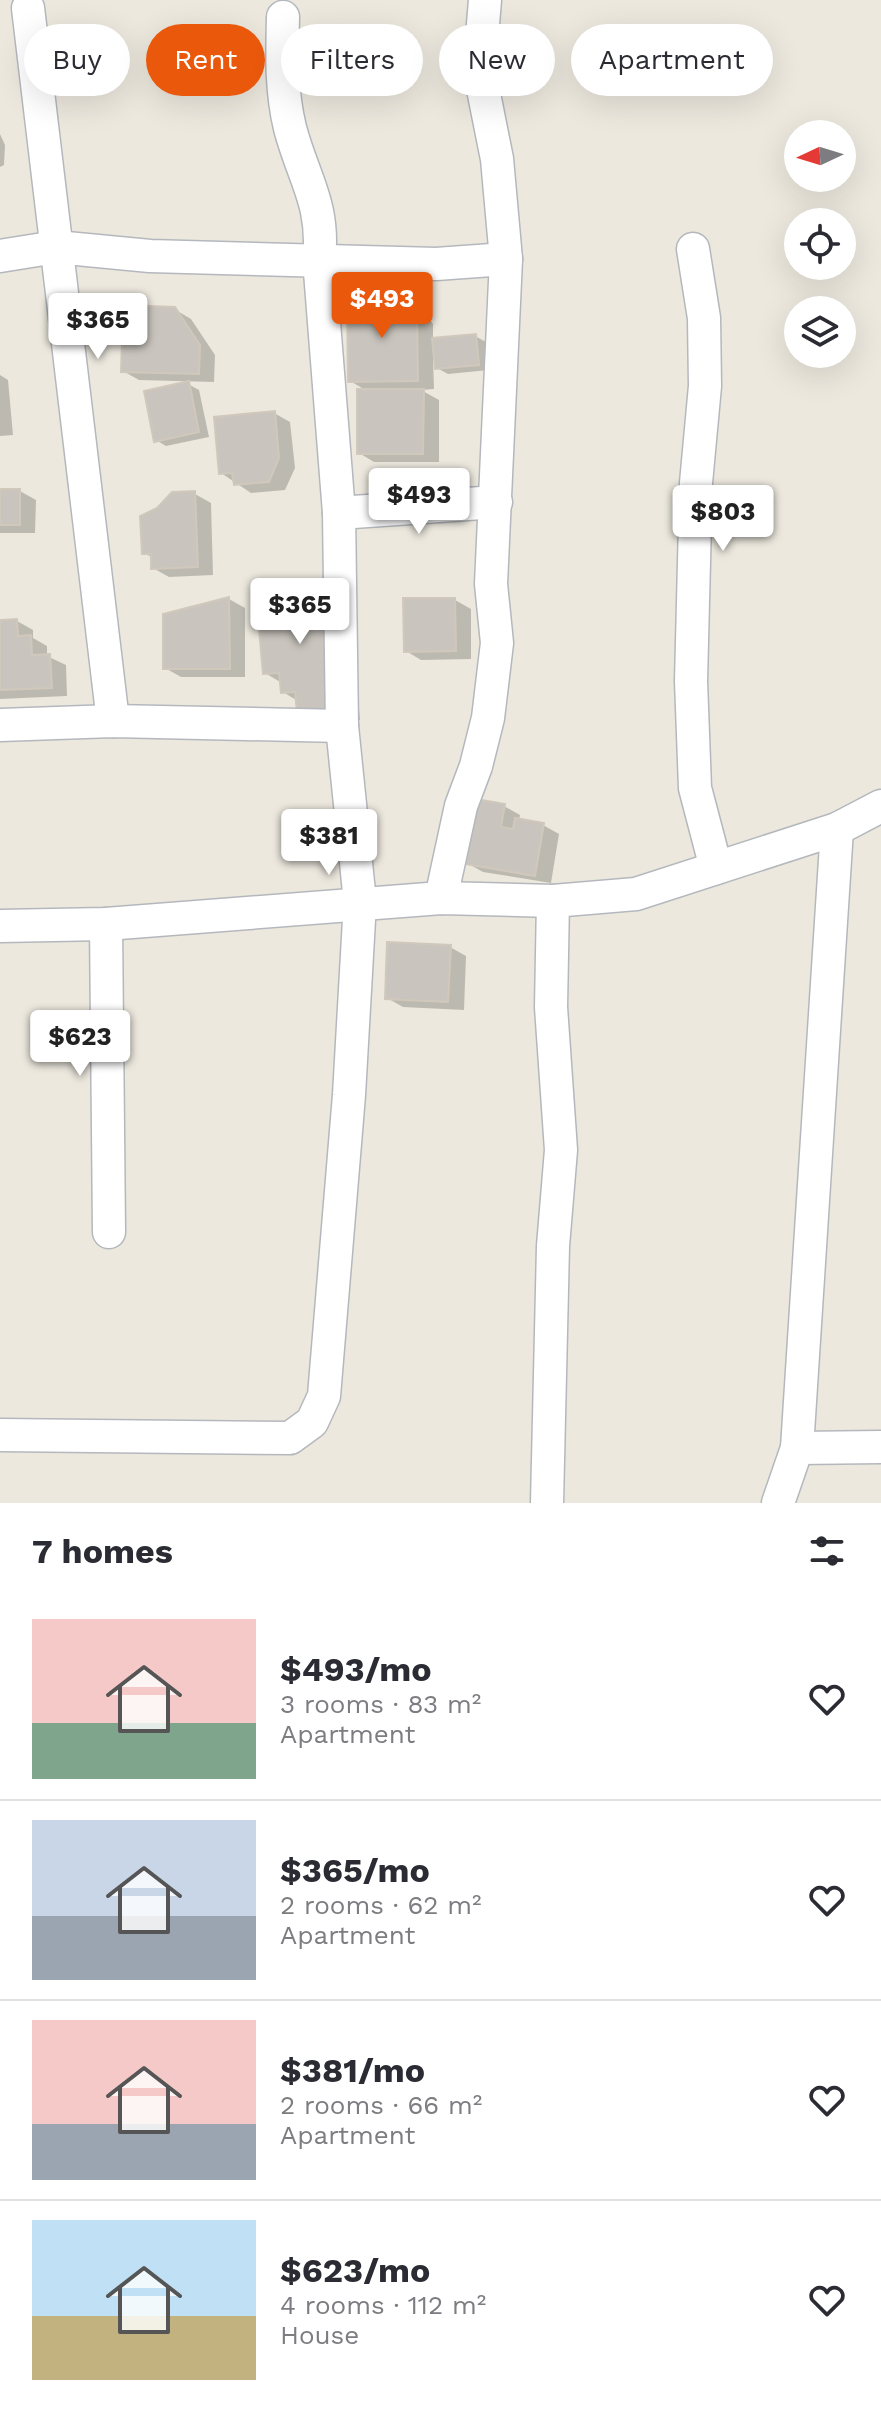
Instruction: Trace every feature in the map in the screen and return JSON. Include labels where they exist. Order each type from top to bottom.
[{"type":"street","points":[[441,898],[461,806],[476,766],[488,718],[497,643],[491,584],[506,259],[497,159],[483,89],[481,48],[485,0]]},
{"type":"street","points":[[28,8],[113,721]]},
{"type":"street","points":[[0,1435],[290,1438],[312,1422],[324,1396],[349,1095],[360,902],[342,726],[339,513],[319,259],[322,234],[291,131],[281,83],[283,17]]},
{"type":"street","points":[[0,256],[56,247],[150,256],[436,264],[506,259]]},
{"type":"street","points":[[693,249],[704,318],[705,386],[696,483],[691,681],[695,788],[716,868]]},
{"type":"street","points":[[339,513],[496,502]]},
{"type":"street","points":[[0,725],[113,721],[342,726]]},
{"type":"street","points":[[0,926],[106,924],[360,902],[441,898],[553,901],[636,894],[837,829],[881,806]]},
{"type":"street","points":[[778,1503],[797,1448],[837,829]]},
{"type":"street","points":[[547,1503],[553,1246],[561,1150],[551,1007],[553,901]]},
{"type":"street","points":[[106,924],[109,1232]]},
{"type":"street","points":[[797,1448],[881,1447]]},
{"type":"building","points":[[347,297],[406,297],[417,313],[418,381],[348,382]]},
{"type":"building","points":[[123,305],[175,307],[200,345],[199,374],[121,372]]},
{"type":"building","points":[[476,334],[479,365],[435,369],[432,338]]},
{"type":"building","points":[[189,381],[199,432],[154,442],[144,391]]},
{"type":"building","points":[[357,389],[424,389],[423,454],[357,454]]},
{"type":"building","points":[[275,411],[279,458],[269,482],[234,485],[232,473],[219,474],[214,417]]},
{"type":"building","points":[[0,489],[20,489],[20,525],[0,525]]},
{"type":"building","points":[[195,491],[198,567],[151,569],[151,554],[142,554],[140,516],[157,508],[172,492]]},
{"type":"building","points":[[329,587],[340,709],[297,713],[295,692],[281,693],[279,673],[263,674],[256,595]]},
{"type":"building","points":[[229,597],[230,669],[163,669],[163,614]]},
{"type":"building","points":[[403,598],[455,598],[456,651],[404,652]]},
{"type":"building","points":[[17,619],[18,636],[31,635],[32,655],[50,654],[52,688],[0,690],[0,620]]},
{"type":"building","points":[[476,799],[505,804],[501,827],[513,829],[515,818],[544,823],[535,876],[465,864]]},
{"type":"building","points":[[387,942],[451,945],[448,1002],[385,999]]}]
